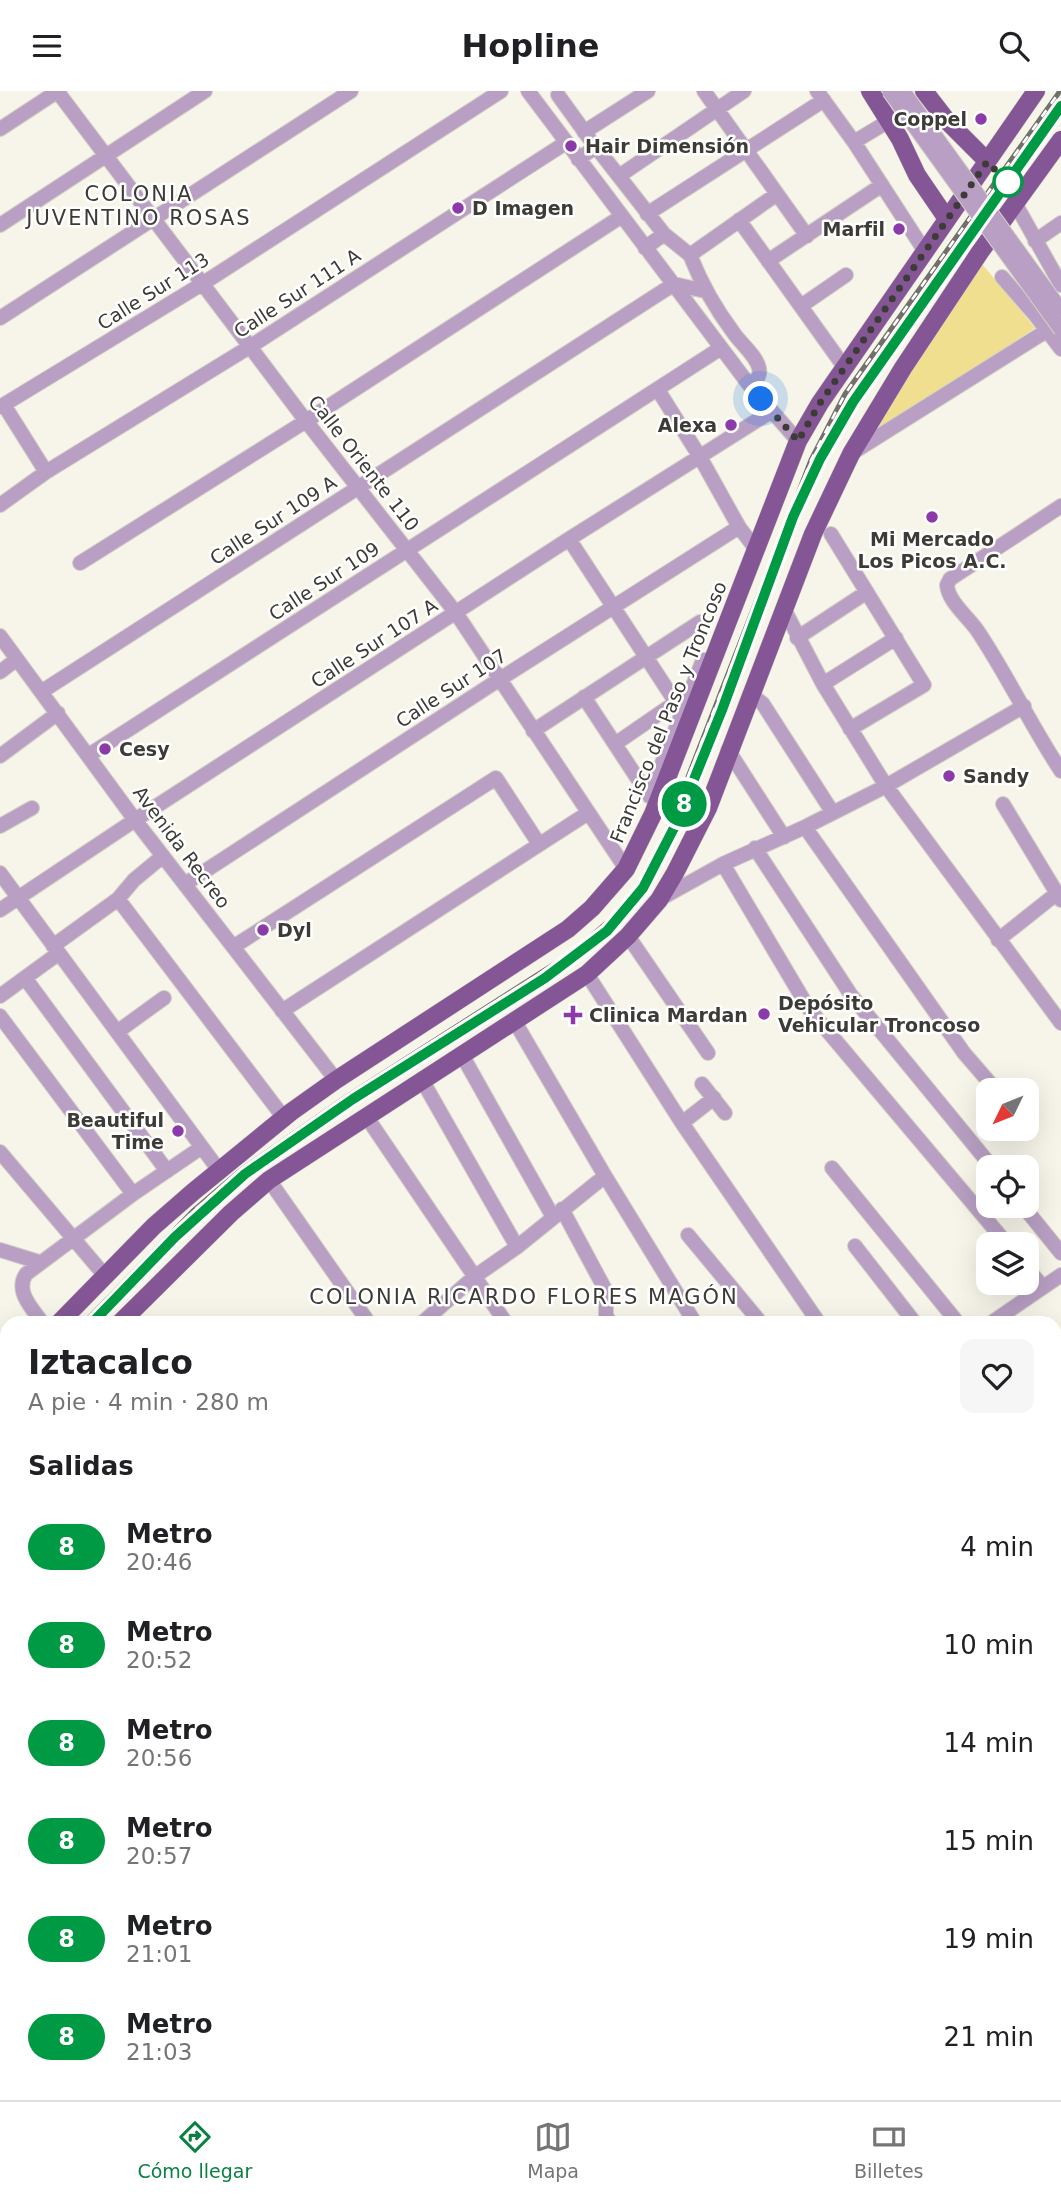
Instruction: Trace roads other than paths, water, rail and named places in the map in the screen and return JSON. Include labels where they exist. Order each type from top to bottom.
[{"type":"main road","points":[[870,91],[917,174],[947,219]]},
{"type":"main road","points":[[886,116],[891,107],[909,91]]},
{"type":"main road","name":"Francisco del Paso y Troncoso","points":[[57,1316],[106,1277],[154,1226],[218,1169],[336,1080],[568,929],[592,908],[626,869],[653,814],[670,758],[713,660],[798,441],[820,403],[924,250],[1036,91]]},
{"type":"main road","points":[[926,93],[948,122],[987,162]]},
{"type":"main road","points":[[133,1316],[231,1213],[269,1180],[587,974],[628,936],[659,900],[708,808],[813,534],[851,454],[903,367],[980,252],[1059,145]]},
{"type":"street","points":[[0,129],[58,91]]},
{"type":"street","name":"Calle Oriente 110","points":[[58,91],[306,421],[456,613],[626,869]]},
{"type":"street","points":[[0,225],[205,91]]},
{"type":"street","points":[[0,318],[351,91]]},
{"type":"street","name":"Calle Sur 113","points":[[2,406],[202,283],[501,91]]},
{"type":"street","points":[[528,91],[750,386],[798,441]]},
{"type":"street","points":[[584,132],[648,91]]},
{"type":"street","points":[[705,91],[807,236]]},
{"type":"street","points":[[619,176],[744,91]]},
{"type":"street","points":[[889,91],[1061,330]]},
{"type":"street","points":[[903,91],[1061,311],[1033,314]]},
{"type":"street","points":[[544,112],[553,104],[557,93]]},
{"type":"street","points":[[557,93],[664,234],[690,255],[705,291],[758,364],[758,379],[750,386]]},
{"type":"street","points":[[854,142],[886,116],[926,93]]},
{"type":"street","points":[[648,214],[747,151],[820,96],[854,142],[924,250]]},
{"type":"street","name":"Calle Sur 111 A","points":[[0,505],[46,472],[251,346],[567,142]]},
{"type":"street","points":[[579,159],[596,147]]},
{"type":"street","points":[[768,261],[882,185]]},
{"type":"street","points":[[690,255],[777,194]]},
{"type":"street","points":[[1016,205],[1057,278],[1033,314]]},
{"type":"street","points":[[80,563],[306,421],[622,216]]},
{"type":"street","points":[[738,220],[845,368]]},
{"type":"street","points":[[1035,241],[1061,223]]},
{"type":"street","points":[[645,247],[664,234]]},
{"type":"street","points":[[801,306],[846,275]]},
{"type":"street","points":[[1002,277],[1061,349]]},
{"type":"street","points":[[674,284],[705,291]]},
{"type":"street","name":"Calle Sur 109 A","points":[[41,692],[674,284]]},
{"type":"street","points":[[851,454],[1033,314],[1061,297]]},
{"type":"street","name":"Calle Sur 109","points":[[89,755],[721,348]]},
{"type":"street","points":[[658,390],[739,527],[755,548]]},
{"type":"street","points":[[2,406],[46,472]]},
{"type":"street","name":"Calle Sur 107 A","points":[[0,910],[569,539],[772,411]]},
{"type":"street","points":[[1061,506],[950,579],[947,585],[951,597],[970,619],[1003,669],[1061,771]]},
{"type":"street","name":"Calle Sur 107","points":[[185,884],[739,527]]},
{"type":"street","points":[[831,534],[924,685],[850,729]]},
{"type":"street","points":[[569,539],[679,707]]},
{"type":"street","points":[[797,638],[867,592]]},
{"type":"street","points":[[784,608],[797,638],[823,684],[886,786],[1061,1023]]},
{"type":"street","points":[[533,731],[700,622]]},
{"type":"street","name":"Avenida Recreo","points":[[0,636],[135,820],[336,1080]]},
{"type":"street","points":[[823,684],[896,638]]},
{"type":"street","points":[[0,672],[17,659]]},
{"type":"street","points":[[584,697],[649,796],[670,758],[679,707],[703,660],[713,660]]},
{"type":"street","points":[[752,695],[763,704],[834,813]]},
{"type":"street","points":[[659,900],[723,864],[886,786],[1024,706]]},
{"type":"street","points":[[615,744],[679,707]]},
{"type":"street","points":[[0,756],[58,713]]},
{"type":"street","points":[[728,750],[784,837]]},
{"type":"street","points":[[233,947],[496,778],[539,844]]},
{"type":"street","points":[[998,940],[1058,897],[1003,804]]},
{"type":"street","points":[[0,826],[33,808]]},
{"type":"street","points":[[282,1011],[588,813]]},
{"type":"street","points":[[805,827],[964,1053],[986,1078]]},
{"type":"street","points":[[755,848],[851,995],[982,1155]]},
{"type":"street","points":[[0,996],[118,899],[134,880],[163,856]]},
{"type":"street","points":[[723,864],[809,1009],[997,1232]]},
{"type":"street","points":[[0,873],[218,1169]]},
{"type":"street","points":[[118,899],[284,1118]]},
{"type":"street","points":[[628,936],[708,1053]]},
{"type":"street","points":[[587,974],[682,1123],[814,1316]]},
{"type":"street","points":[[25,978],[167,1171]]},
{"type":"street","points":[[117,1032],[164,998]]},
{"type":"street","points":[[0,1016],[5,1034],[134,1193]]},
{"type":"street","points":[[515,1022],[691,1316]]},
{"type":"street","points":[[462,1055],[606,1291],[607,1316]]},
{"type":"street","points":[[422,1080],[517,1247]]},
{"type":"street","points":[[702,1084],[725,1113]]},
{"type":"street","points":[[682,1123],[714,1098]]},
{"type":"street","points":[[366,1116],[501,1316]]},
{"type":"street","points":[[43,1316],[26,1300],[21,1282],[26,1274],[134,1193],[202,1147]]},
{"type":"street","points":[[0,1152],[106,1277]]},
{"type":"street","points":[[832,1168],[952,1316]]},
{"type":"street","points":[[430,1316],[474,1277],[517,1247],[605,1176]]},
{"type":"street","points":[[269,1180],[364,1316]]},
{"type":"street","points":[[1033,1218],[1061,1253]]},
{"type":"street","points":[[688,1235],[755,1316]]},
{"type":"street","points":[[855,1246],[910,1316]]},
{"type":"street","points":[[0,1250],[39,1262]]},
{"type":"street","points":[[1001,1316],[1061,1275]]},
{"type":"street","points":[[1039,1282],[1043,1287]]},
{"type":"railway","points":[[91,1316],[193,1211],[241,1170],[349,1095],[573,952],[610,920],[638,887],[667,831],[811,460],[845,394],[1060,91]]},
{"type":"railway","points":[[842,421],[935,285]]},
{"type":"metro line","name":"8","points":[[99,1316],[175,1237],[245,1174],[353,1099],[545,978],[607,931],[643,888],[676,824],[722,710],[793,517],[820,459],[853,402],[1061,106]]},
{"type":"place","name":"Coppel","points":[[981,119]]},
{"type":"place","name":"Hair Dimensión","points":[[571,146]]},
{"type":"place","name":"D Imagen","points":[[458,208]]},
{"type":"place","name":"Marfil","points":[[899,229]]},
{"type":"place","name":"Alexa","points":[[731,425]]},
{"type":"place","name":"Mi Mercado Los Picos A.C.","points":[[932,517]]},
{"type":"place","name":"Cesy","points":[[105,749]]},
{"type":"place","name":"Sandy","points":[[949,776]]},
{"type":"place","name":"Dyl","points":[[263,930]]},
{"type":"place","name":"Depósito Vehicular Troncoso","points":[[764,1014]]},
{"type":"place","name":"Clinica Mardan","points":[[573,1015]]},
{"type":"place","name":"Beautiful Time","points":[[178,1131]]},
{"type":"district","name":"COLONIA JUVENTINO ROSAS","points":[[139,206]]},
{"type":"district","name":"COLONIA RICARDO FLORES MAGÓN","points":[[524,1297]]}]
